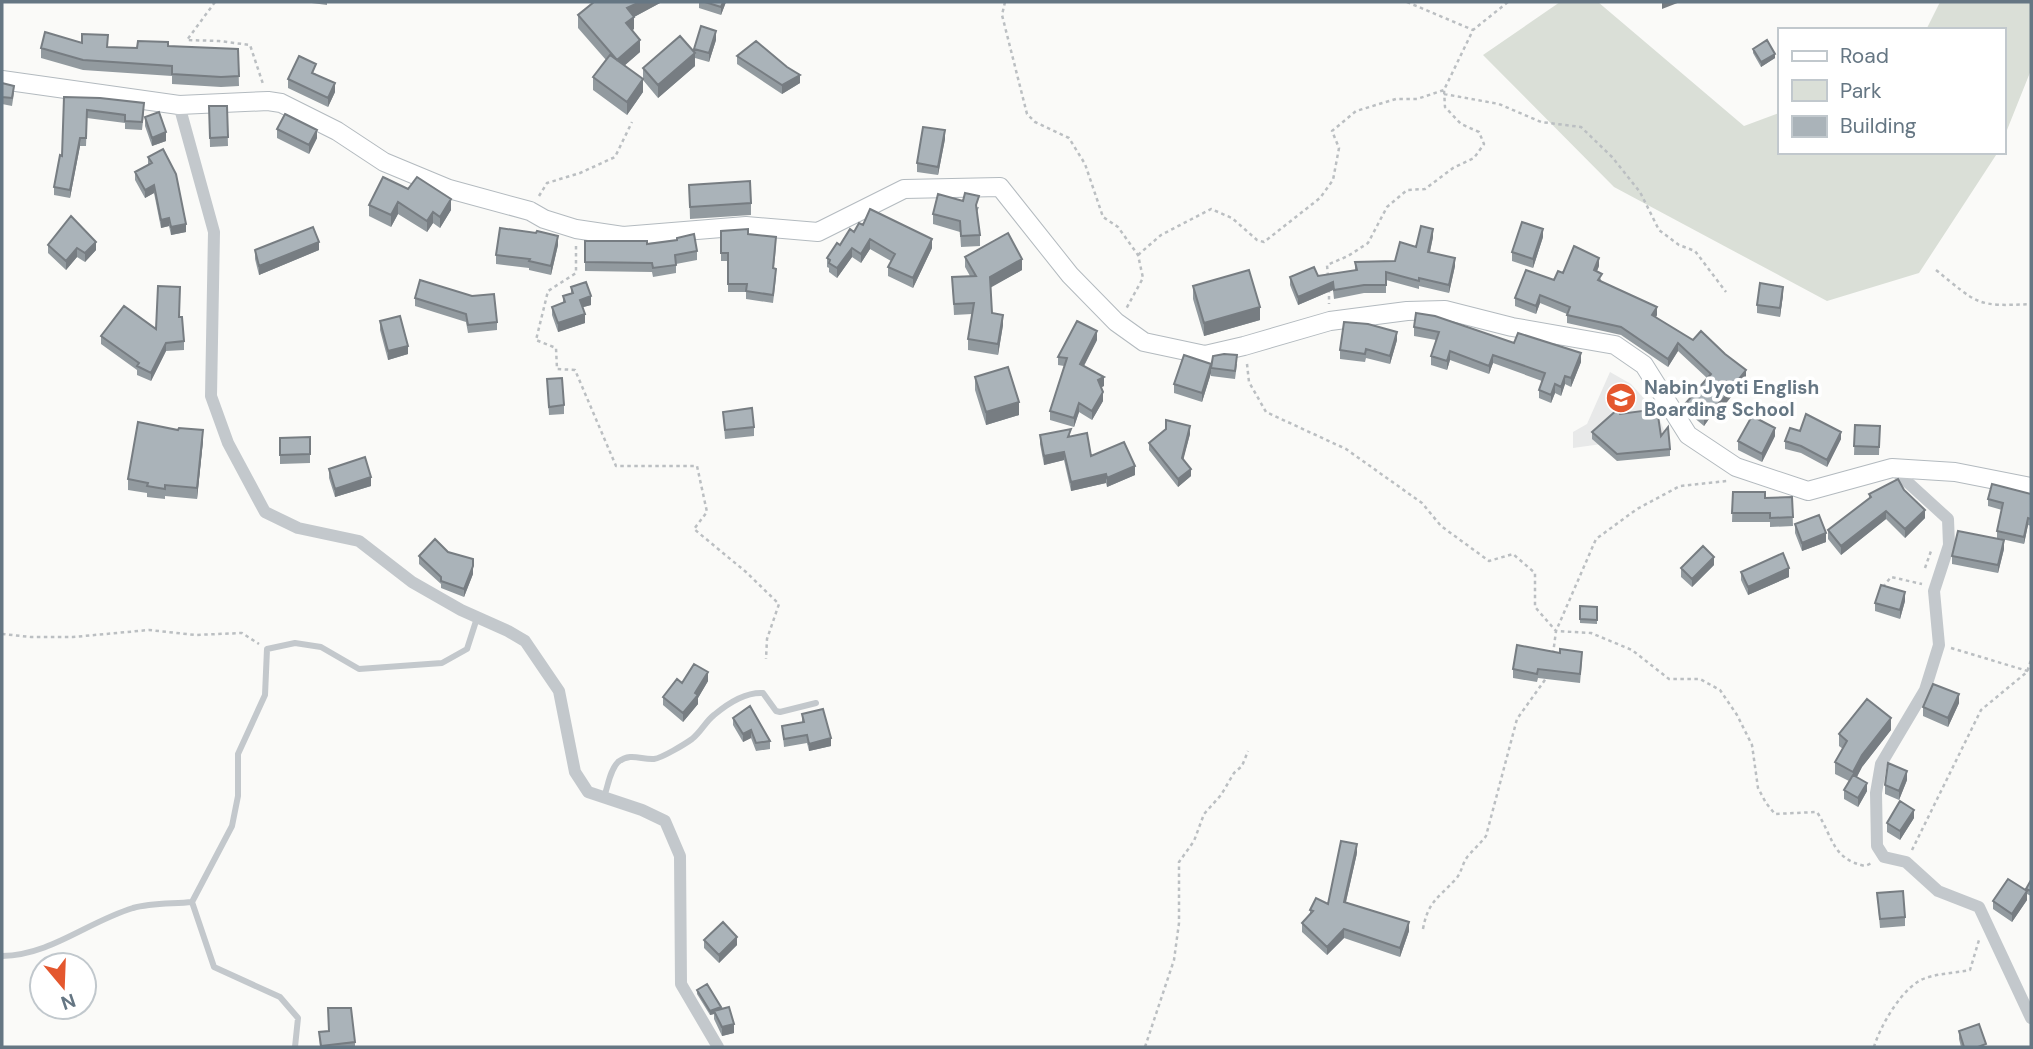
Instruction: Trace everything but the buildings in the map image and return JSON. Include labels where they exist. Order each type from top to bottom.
[{"type":"main road","points":[[2,80],[179,105],[268,101],[281,103],[326,126],[384,162],[449,189],[530,211],[544,219],[576,229],[623,236],[746,226],[818,232],[904,189],[1000,187],[1070,275],[1115,322],[1144,342],[1205,355],[1330,321],[1407,311],[1445,310],[1512,327],[1615,345],[1644,365],[1688,435],[1736,467],[1808,491],[1892,468],[1955,472],[2031,487]]},
{"type":"street","points":[[179,105],[214,232],[211,396],[228,443],[265,512],[298,528],[359,541],[412,582],[525,641],[559,691],[575,772],[588,792],[642,810],[665,821],[680,856],[681,984],[718,1047]]},
{"type":"street","points":[[1892,468],[1948,519],[1949,545],[1934,591],[1939,645],[1925,690],[1881,764],[1876,793],[1877,846],[1885,857],[1906,862],[1938,891],[1979,906],[2031,1018]]},
{"type":"lane","points":[[295,1047],[298,1018],[280,997],[214,967],[192,902],[232,826],[238,796],[238,754],[265,695],[267,649],[295,643],[321,647],[359,669],[442,663],[467,649],[477,618]]},
{"type":"lane","points":[[604,797],[613,769],[620,761],[634,756],[653,760],[659,758],[694,738],[713,715],[739,699],[763,693],[776,711],[780,712],[816,703]]},
{"type":"lane","points":[[2,956],[22,956],[56,944],[95,922],[136,907],[192,902]]},
{"type":"path","points":[[215,2],[187,40],[250,45],[268,101]]},
{"type":"path","points":[[1005,2],[1002,15],[1027,114],[1035,121],[1069,138],[1085,164],[1103,217],[1118,227],[1138,255],[1143,278],[1115,322]]},
{"type":"path","points":[[1407,2],[1473,30]]},
{"type":"path","points":[[1330,321],[1327,265],[1368,243],[1387,207],[1406,190],[1425,190],[1453,168],[1474,158],[1484,144],[1479,132],[1461,124],[1445,107],[1444,92],[1473,30],[1508,2]]},
{"type":"path","points":[[1138,255],[1161,235],[1211,209],[1232,218],[1257,240],[1264,242],[1320,198],[1333,180],[1339,148],[1332,131],[1356,111],[1396,99],[1417,99],[1444,92],[1499,104],[1541,121],[1581,127],[1612,157],[1640,192],[1659,230],[1679,245],[1695,251],[1726,292]]},
{"type":"path","points":[[530,211],[547,183],[580,173],[615,157],[632,121]]},
{"type":"path","points":[[576,229],[576,273],[548,291],[536,340],[556,348],[557,369],[575,370],[616,466],[697,466],[707,512],[694,529],[747,572],[779,604],[767,639],[766,659]]},
{"type":"path","points":[[1936,270],[1961,292],[1989,306],[2031,304]]},
{"type":"path","points":[[1244,346],[1249,382],[1266,412],[1346,450],[1423,502],[1441,526],[1489,561],[1513,554],[1535,573],[1535,607],[1556,631],[1591,633],[1632,650],[1669,679],[1700,679],[1720,690],[1737,715],[1752,745],[1758,788],[1775,814],[1817,812],[1828,828],[1833,847],[1855,864],[1866,866],[1885,857]]},
{"type":"path","points":[[1553,658],[1556,631],[1596,539],[1637,509],[1680,486],[1734,480],[1736,467]]},
{"type":"path","points":[[1925,569],[1936,542],[1949,530]]},
{"type":"path","points":[[1883,587],[1891,578],[1922,585],[1924,579]]},
{"type":"path","points":[[2,634],[72,637],[149,630],[195,635],[242,633],[267,649]]},
{"type":"path","points":[[1939,645],[2029,672]]},
{"type":"path","points":[[1906,862],[1981,710],[2029,672],[2031,660]]},
{"type":"path","points":[[1423,929],[1426,911],[1457,878],[1466,858],[1479,847],[1486,836],[1517,719],[1551,671]]},
{"type":"path","points":[[1145,1047],[1174,960],[1179,923],[1179,862],[1194,841],[1204,814],[1242,766],[1248,751]]},
{"type":"path","points":[[1874,1047],[1876,1038],[1902,995],[1923,978],[1970,970],[1985,920]]},
{"type":"shaded area","name":"Nabin Jyoti English Boarding School","points":[[1610,372],[1631,384],[1657,413],[1666,435],[1573,448],[1573,432],[1587,424]]},
{"type":"green space","points":[[1560,2],[1598,2],[1744,126],[1778,113],[1778,154],[1997,154],[1919,273],[1827,301],[1614,187],[1483,55]]},
{"type":"green space","points":[[1940,2],[2031,2],[2031,70],[2005,135],[2005,28],[1927,28]]},
{"type":"place","name":"Nabin Jyoti English Boarding School","points":[[1621,398]]}]
